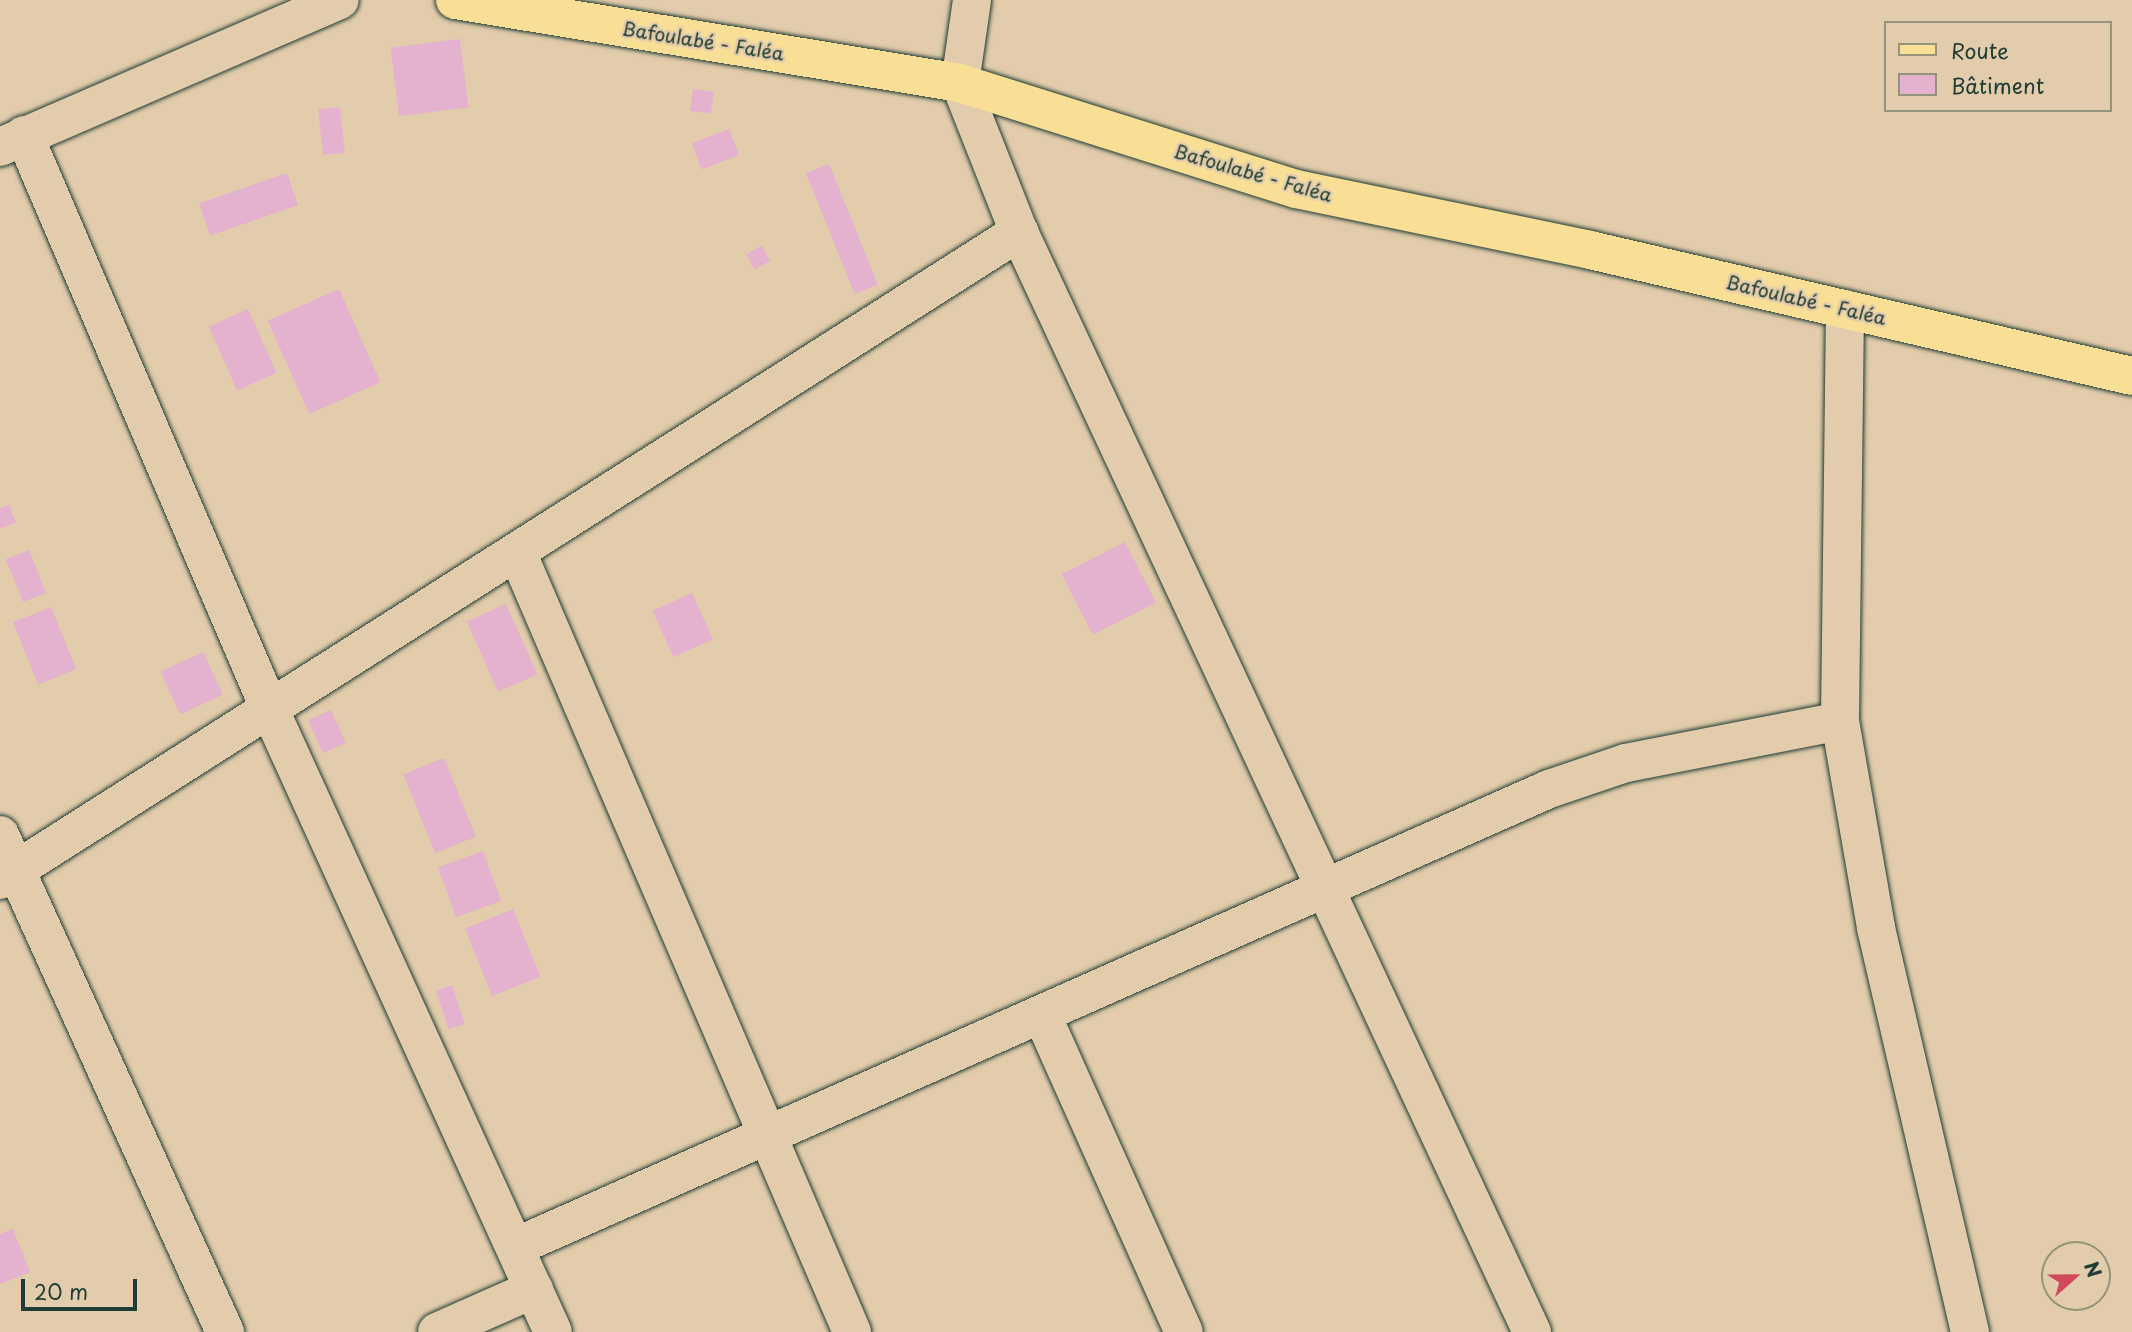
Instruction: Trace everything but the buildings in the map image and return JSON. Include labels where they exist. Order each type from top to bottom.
[{"type":"main road","name":"Bafoulabé - Faléa","points":[[456,0],[960,83],[1296,189],[1845,309],[2132,376]]},
{"type":"street","points":[[340,0],[12,141],[553,1332]]},
{"type":"street","points":[[972,0],[960,83],[1019,232],[1532,1332]]},
{"type":"street","points":[[8,876],[1019,232]]},
{"type":"street","points":[[1845,309],[1840,721],[1876,928],[1970,1332]]},
{"type":"street","points":[[517,552],[764,1137],[852,1332]]},
{"type":"street","points":[[515,1247],[1549,789],[1626,763],[1840,721]]},
{"type":"street","points":[[0,835],[8,876],[225,1332]]},
{"type":"street","points":[[1042,1015],[1184,1332]]},
{"type":"street","points":[[437,1332],[534,1289]]}]
